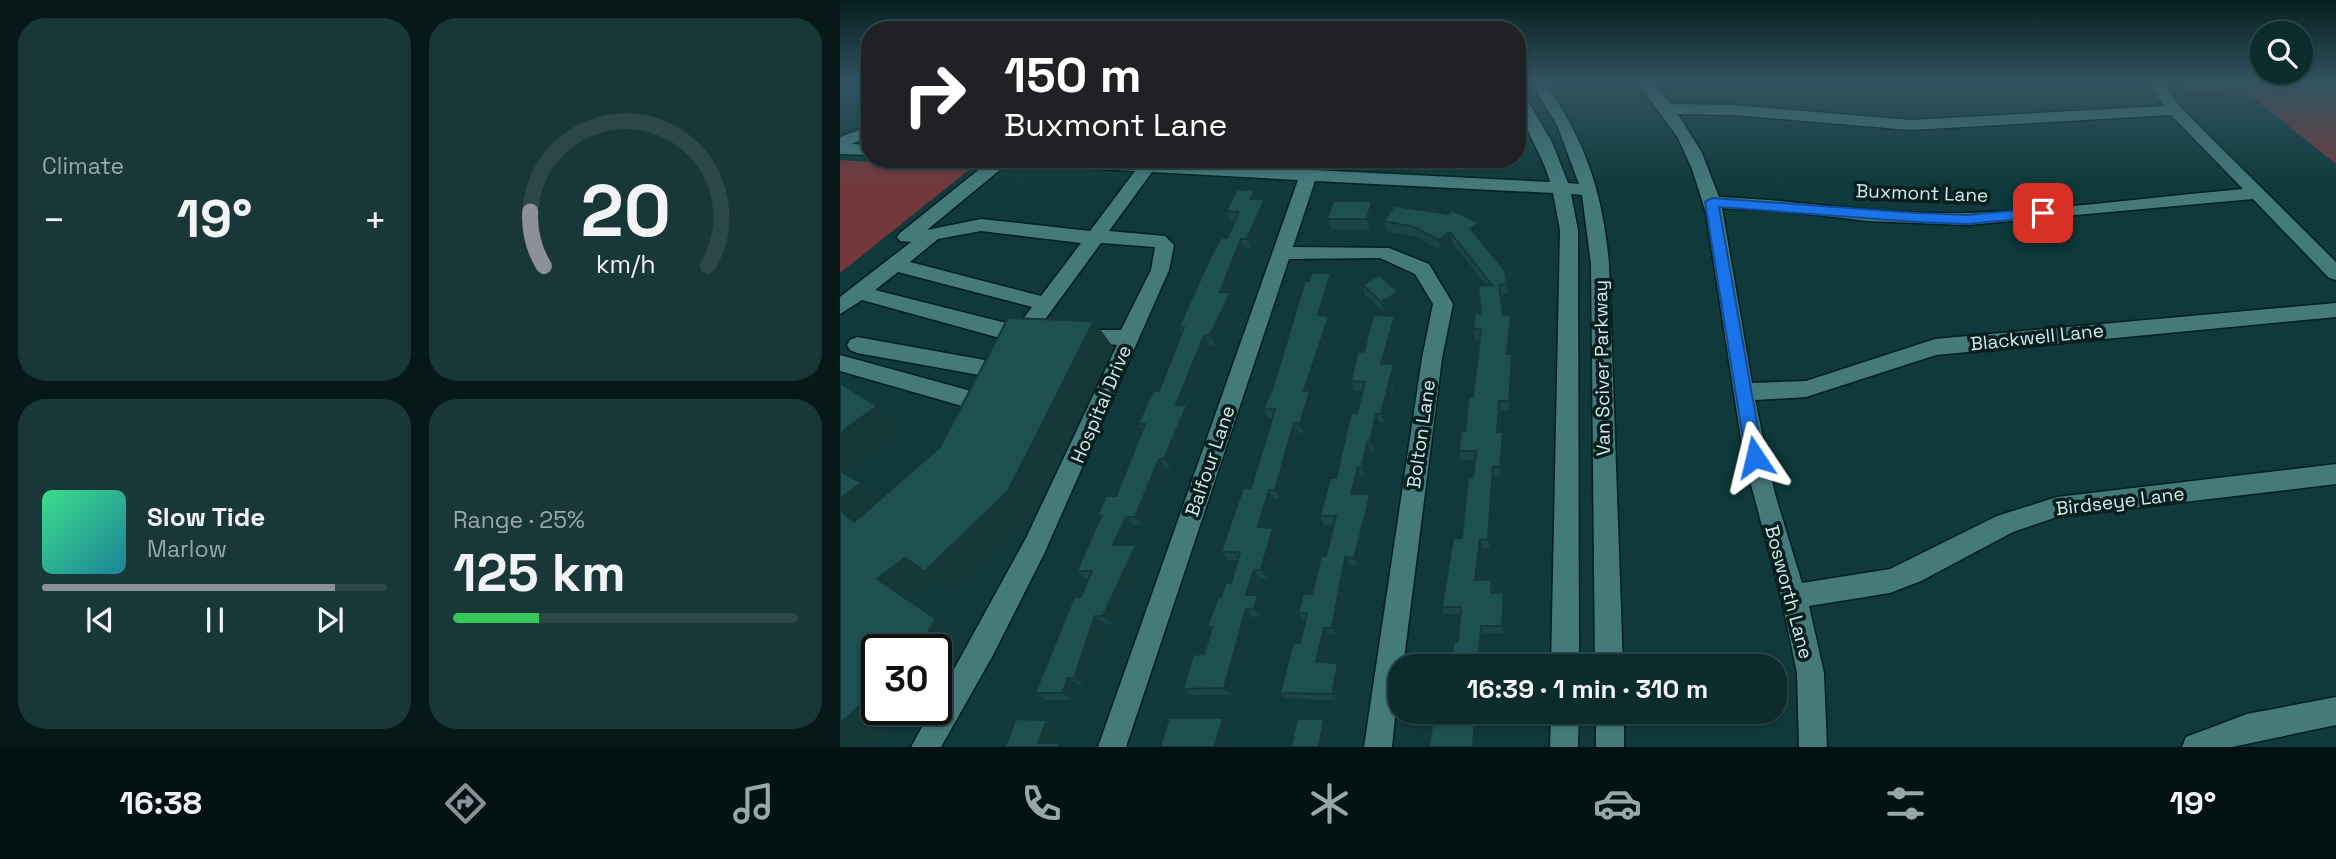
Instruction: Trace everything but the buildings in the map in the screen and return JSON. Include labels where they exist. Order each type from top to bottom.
[{"type":"street","name":"Van Sciver Parkway","points":[[1533,118],[1558,172],[1566,210],[1570,261],[1565,654]]},
{"type":"street","name":"Van Sciver Parkway","points":[[1560,118],[1574,141],[1591,190],[1600,264],[1609,654]]},
{"type":"street","name":"Bosworth Lane","points":[[1673,118],[1692,149],[1712,202],[1766,511],[1794,596],[1809,669],[1812,747]]},
{"type":"street","points":[[1812,118],[1911,125],[2037,118]]},
{"type":"street","points":[[2183,118],[2336,273]]},
{"type":"street","points":[[840,146],[861,136]]},
{"type":"street","points":[[840,146],[861,149]]},
{"type":"street","points":[[840,307],[849,291],[992,168]]},
{"type":"street","points":[[996,370],[849,343],[840,362],[970,411],[996,370],[1011,345],[1046,304],[1146,168]]},
{"type":"street","points":[[1211,168],[1308,176],[1591,190]]},
{"type":"street","name":"Balfour Lane","points":[[1112,747],[1308,176]]},
{"type":"street","name":"Buxmont Lane","points":[[1712,202],[1783,205],[1868,215],[1967,219],[2256,193]]},
{"type":"street","points":[[849,291],[893,264],[933,234],[981,225],[1095,237],[1159,240],[1165,245],[1160,270],[1128,336]]},
{"type":"street","name":"Bolton Lane","points":[[1281,253],[1382,252],[1422,269],[1443,304],[1432,358],[1378,747]]},
{"type":"street","points":[[893,264],[1046,304]]},
{"type":"street","name":"Hospital Drive","points":[[849,291],[1000,331],[1130,338],[1055,511],[961,689],[925,747]]},
{"type":"street","name":"Blackwell Lane","points":[[1744,392],[1806,389],[1912,352],[1935,348],[2336,310]]},
{"type":"street","name":"Birdseye Lane","points":[[1794,596],[1890,581],[1912,573],[2006,524],[2057,507],[2336,474]]},
{"type":"street","points":[[2196,747],[2247,738],[2336,711]]},
{"type":"street","points":[[1564,724],[1564,747]]},
{"type":"street","points":[[1609,724],[1610,747]]},
{"type":"shaded area","points":[[2278,118],[2336,118],[2336,164]]},
{"type":"shaded area","points":[[840,160],[861,161],[861,168],[970,169],[840,273]]},
{"type":"route","points":[[1755,457],[1712,202],[1783,205],[1917,218],[1967,219],[2043,213]]}]
